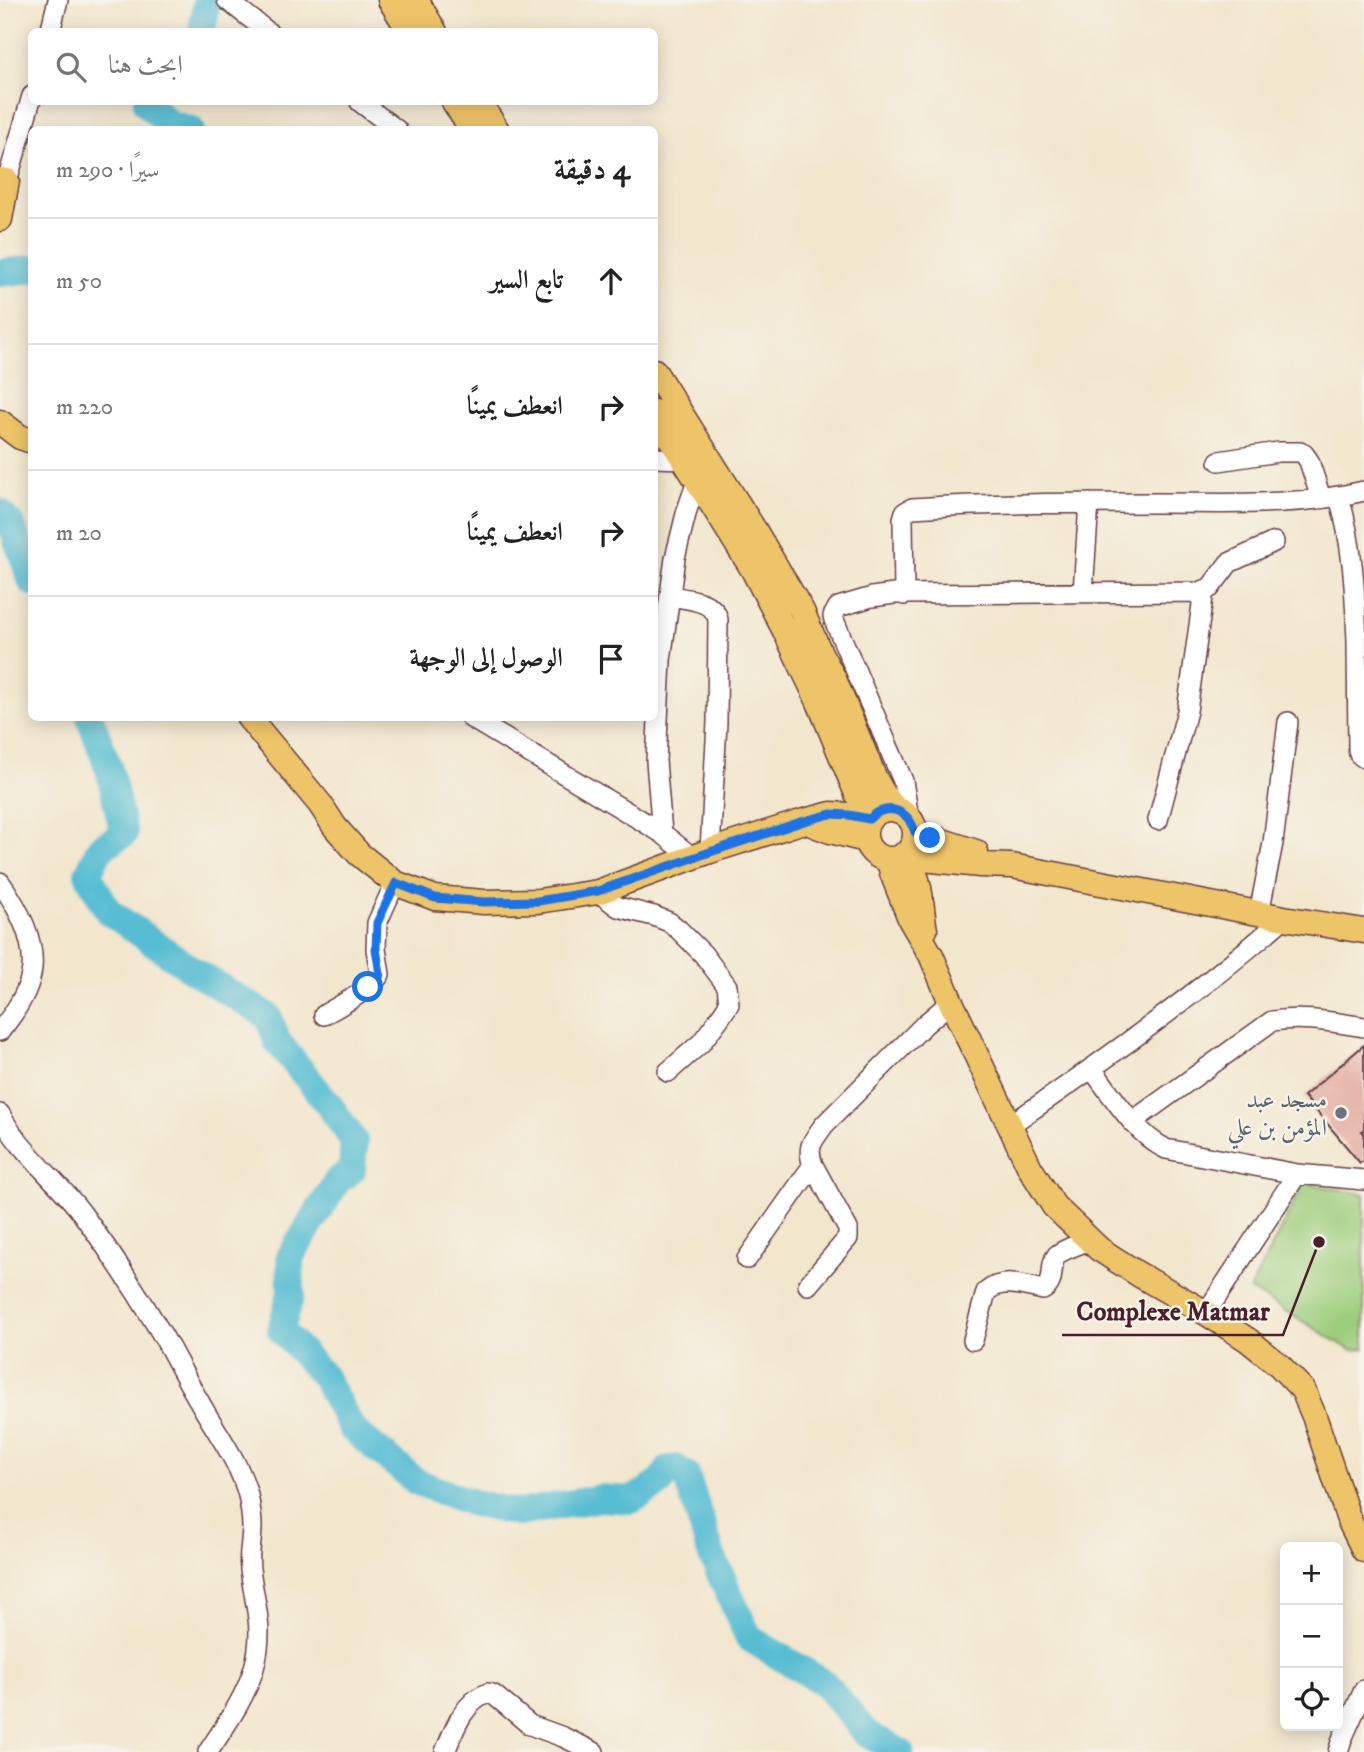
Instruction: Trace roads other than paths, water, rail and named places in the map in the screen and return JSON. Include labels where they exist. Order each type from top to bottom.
[{"type":"main road","points":[[390,0],[408,28]]},
{"type":"main road","points":[[416,0],[433,28]]},
{"type":"main road","points":[[456,105],[469,126]]},
{"type":"main road","points":[[481,105],[494,126]]},
{"type":"main road","points":[[0,219],[4,180]]},
{"type":"main road","points":[[658,379],[693,453],[697,481],[758,579],[819,702],[884,794],[892,833],[912,866],[919,886],[930,955],[1030,1168],[1054,1206],[1088,1240],[1138,1274],[1248,1339],[1303,1390],[1349,1520],[1364,1550]]},
{"type":"main road","points":[[658,416],[693,453],[755,531],[802,611],[834,679],[846,737]]},
{"type":"main road","points":[[0,422],[28,440]]},
{"type":"main road","points":[[252,721],[359,854],[396,883],[435,898],[484,902],[538,901],[598,891],[831,814],[849,815],[892,833],[923,859],[1012,866],[1364,931]]},
{"type":"street","points":[[51,28],[58,0]]},
{"type":"street","points":[[227,0],[263,28]]},
{"type":"street","points":[[4,180],[29,105]]},
{"type":"street","points":[[364,105],[392,126]]},
{"type":"street","points":[[1219,461],[1279,452],[1300,452],[1309,461],[1330,498],[1349,537],[1353,565],[1358,749],[1364,758]]},
{"type":"street","points":[[658,457],[693,453]]},
{"type":"street","points":[[658,659],[675,558],[697,481]]},
{"type":"street","points":[[904,596],[903,519],[906,510],[912,508],[957,505],[1284,502],[1330,498],[1364,491]]},
{"type":"street","points":[[1083,592],[1089,503]]},
{"type":"street","points":[[892,833],[904,781],[834,620],[838,607],[894,594],[1199,592],[1215,583],[1229,563],[1274,542]]},
{"type":"street","points":[[1158,820],[1187,711],[1204,590]]},
{"type":"street","points":[[498,725],[662,833],[701,855],[717,722],[718,620],[712,607],[670,596]]},
{"type":"street","points":[[657,721],[656,761],[662,833]]},
{"type":"street","points":[[1259,913],[1273,843],[1288,722]]},
{"type":"street","points":[[0,882],[20,911],[32,951],[32,970],[23,994],[0,1031]]},
{"type":"street","points":[[324,1015],[379,978],[375,934],[377,923],[396,883]]},
{"type":"street","points":[[598,891],[618,907],[654,916],[678,929],[703,954],[727,986],[729,1004],[719,1019],[701,1043],[668,1072]]},
{"type":"street","points":[[1010,1125],[1092,1069],[1189,997],[1284,918]]},
{"type":"street","points":[[808,1285],[848,1238],[848,1229],[813,1166],[809,1149],[811,1143],[824,1125],[925,1024],[951,1002]]},
{"type":"street","points":[[1132,1121],[1272,1021],[1307,1018],[1364,1027]]},
{"type":"street","points":[[1092,1069],[1132,1121],[1149,1139],[1166,1149],[1297,1174],[1364,1180]]},
{"type":"street","points":[[0,1114],[24,1149],[80,1211],[112,1257],[160,1331],[243,1478],[252,1525],[249,1566],[259,1615],[259,1638],[249,1682],[208,1752]]},
{"type":"street","points":[[747,1259],[813,1166]]},
{"type":"street","points":[[1206,1313],[1297,1174]]},
{"type":"street","points":[[973,1340],[989,1289],[1001,1283],[1046,1289],[1050,1285],[1058,1254],[1088,1240]]},
{"type":"street","points":[[1338,1752],[1364,1690]]},
{"type":"street","points":[[445,1752],[454,1729],[466,1710],[475,1699],[488,1692],[530,1724],[594,1752]]},
{"type":"waterway","points":[[203,28],[207,0]]},
{"type":"waterway","points":[[148,105],[168,123],[178,126]]},
{"type":"waterway","points":[[0,273],[28,270]]},
{"type":"waterway","points":[[0,513],[12,526],[28,571]]},
{"type":"waterway","points":[[91,721],[109,769],[124,834],[100,848],[88,874],[108,911],[194,971],[269,1017],[277,1041],[327,1102],[354,1141],[352,1170],[338,1180],[290,1257],[291,1293],[281,1330],[324,1377],[352,1429],[417,1482],[473,1503],[518,1513],[600,1498],[632,1500],[659,1484],[669,1469],[676,1468],[686,1475],[712,1556],[749,1638],[824,1683],[867,1734],[900,1752]]},
{"type":"place","name":"مسجد عبد المؤمن بن علي","points":[[1341,1113]]},
{"type":"place","name":"Complexe Matmar","points":[[1319,1242]]}]
